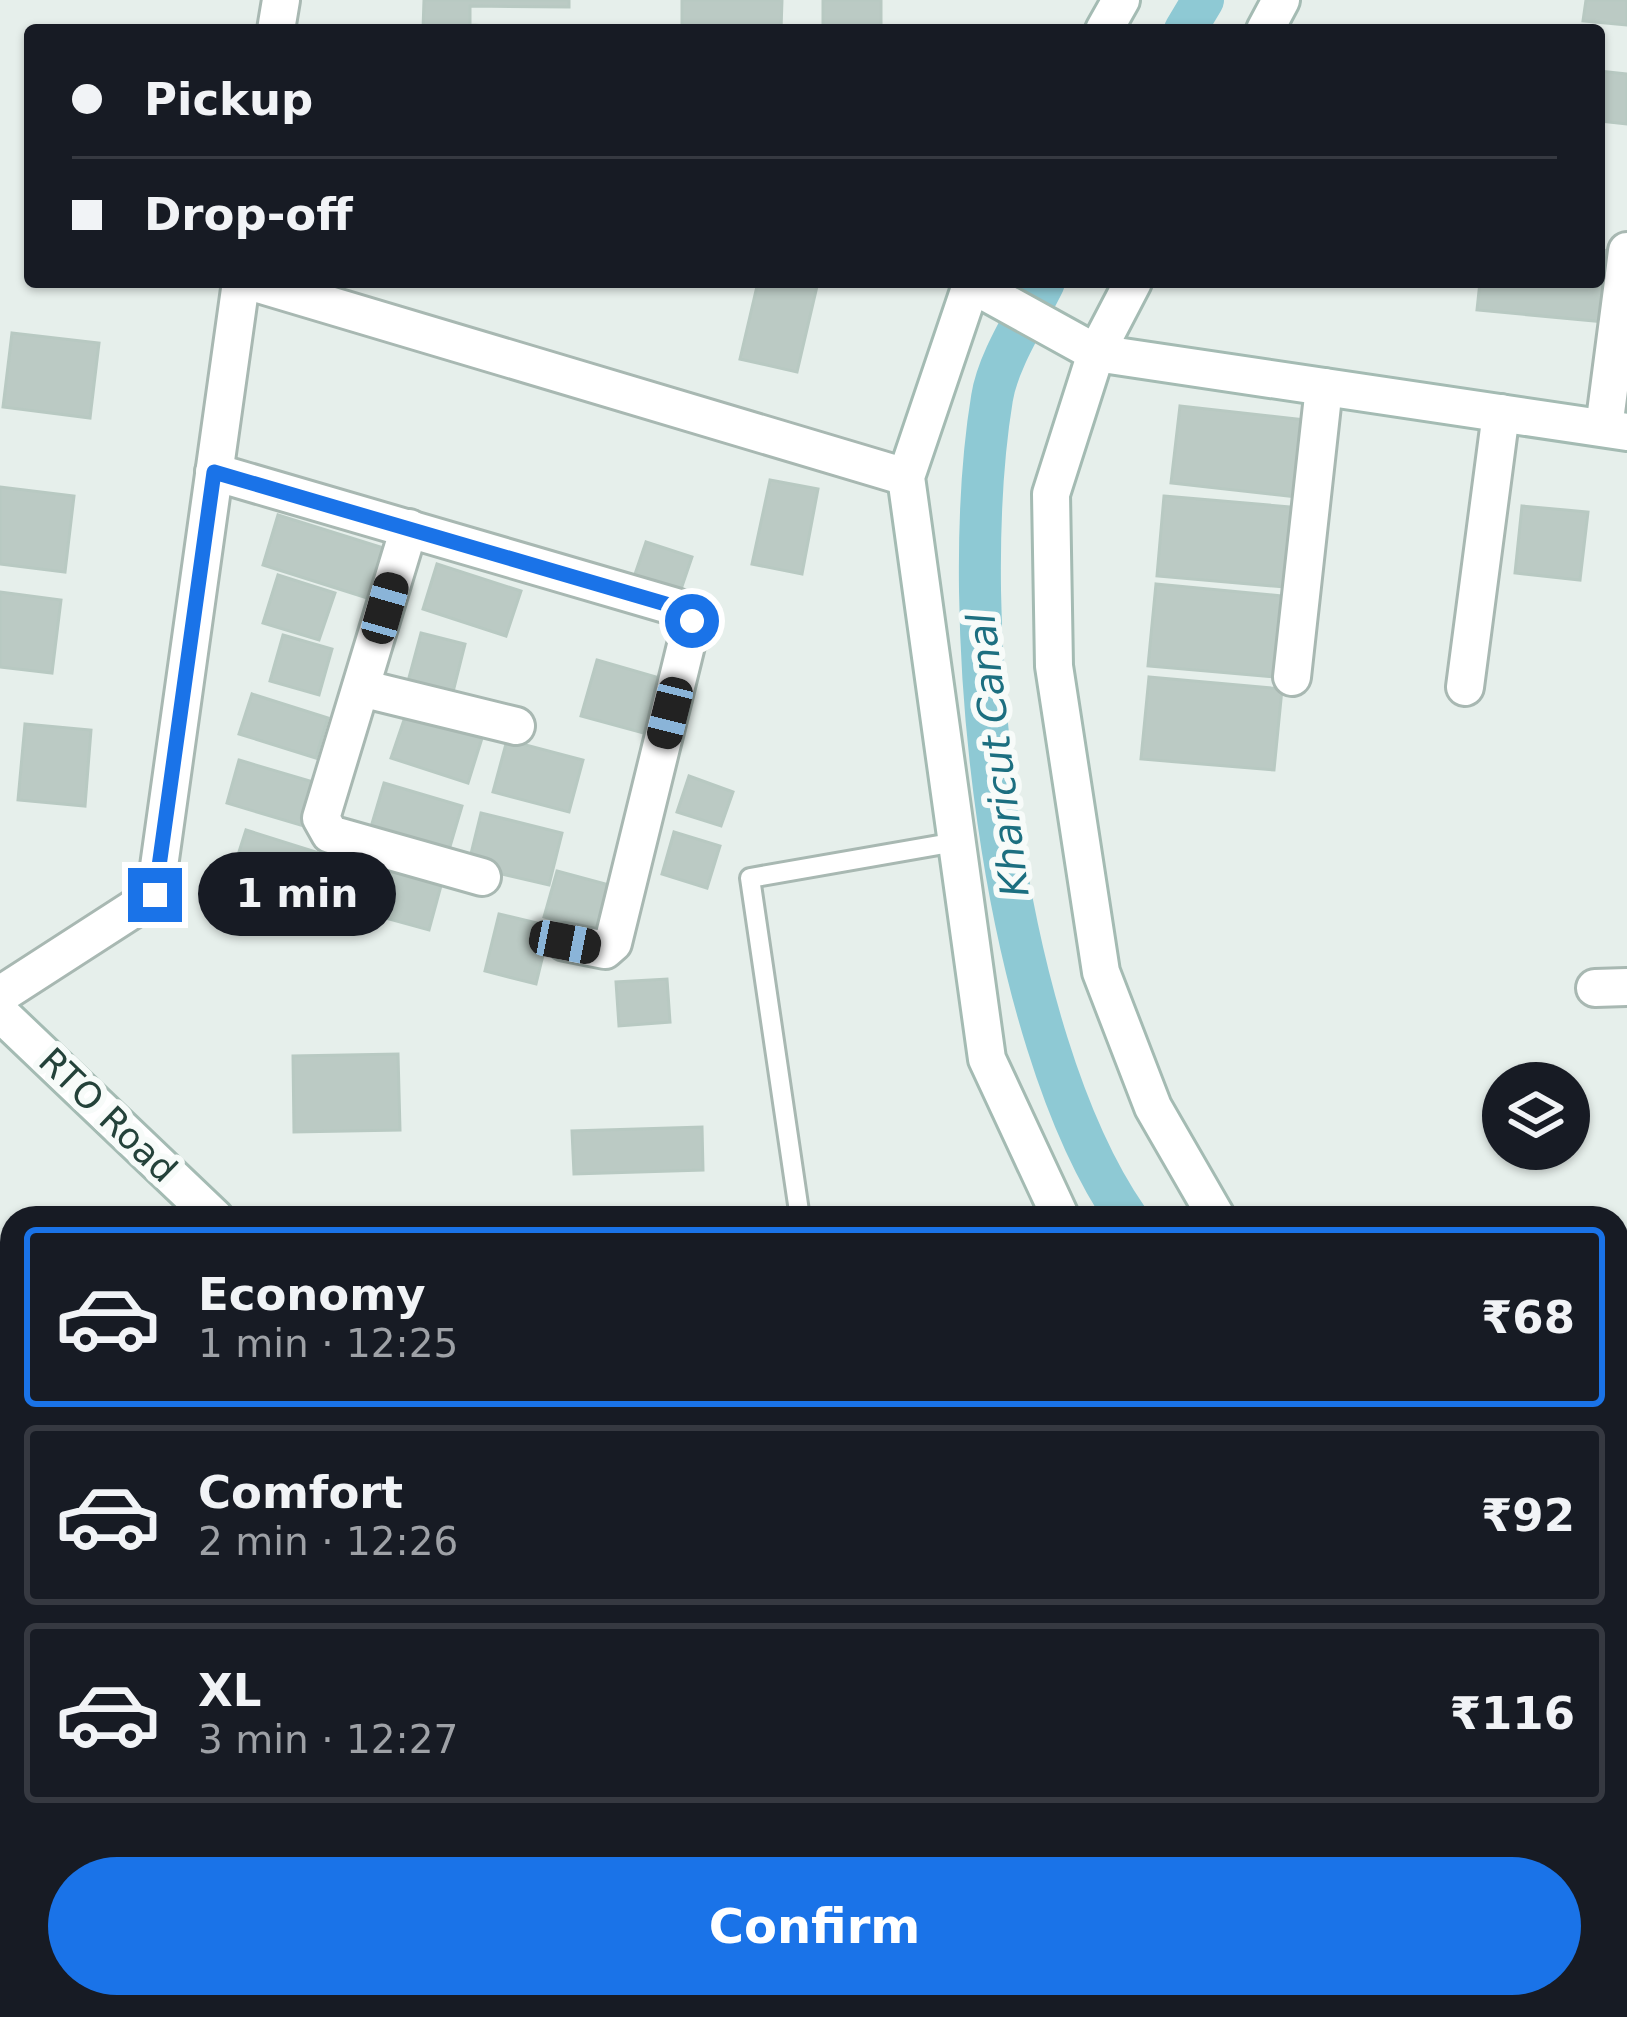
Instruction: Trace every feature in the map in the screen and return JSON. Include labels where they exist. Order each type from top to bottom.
[{"type":"street","points":[[1055,1206],[986,1059],[906,477],[981,289],[1096,353],[1615,430],[1627,251]]},
{"type":"street","points":[[0,995],[155,895],[240,288]]},
{"type":"street","points":[[272,288],[906,477]]},
{"type":"street","points":[[1130,288],[1096,353],[1051,494],[1054,666],[1101,973],[1154,1107],[1209,1206]]},
{"type":"street","points":[[1292,677],[1324,387]]},
{"type":"street","points":[[1465,687],[1501,413]]},
{"type":"street","points":[[214,472],[676,607],[692,621],[613,944],[605,950],[565,942]]},
{"type":"street","points":[[409,528],[321,818],[330,834],[482,877]]},
{"type":"street","points":[[361,688],[516,726]]},
{"type":"street","name":"RTO Road","points":[[0,1013],[202,1206]]},
{"type":"lane","points":[[798,1206],[749,878],[956,842]]},
{"type":"building","points":[[424,0],[569,0],[569,7],[470,6],[470,24],[423,24]]},
{"type":"building","points":[[682,0],[782,0],[781,24],[682,24]]},
{"type":"building","points":[[823,0],[881,0],[881,24],[823,24]]},
{"type":"building","points":[[1586,0],[1627,0],[1627,25],[1583,21]]},
{"type":"building","points":[[1605,72],[1627,74],[1627,124],[1605,122]]},
{"type":"building","points":[[1605,250],[1613,251],[1606,322],[1477,310],[1479,288],[1605,288]]},
{"type":"building","points":[[757,288],[817,288],[797,372],[740,359]]},
{"type":"building","points":[[12,333],[99,343],[90,418],[3,407]]},
{"type":"building","points":[[1180,406],[1315,421],[1307,498],[1171,483]]},
{"type":"building","points":[[770,480],[818,489],[802,574],[752,564]]},
{"type":"building","points":[[0,487],[74,496],[65,572],[0,564]]},
{"type":"building","points":[[1164,496],[1303,508],[1296,588],[1157,576]]},
{"type":"building","points":[[1522,506],[1588,512],[1580,580],[1515,573]]},
{"type":"building","points":[[278,515],[393,551],[377,601],[263,565]]},
{"type":"building","points":[[646,542],[692,557],[679,595],[633,580]]},
{"type":"building","points":[[437,564],[521,591],[506,636],[423,609]]},
{"type":"building","points":[[278,575],[335,593],[319,640],[263,623]]},
{"type":"building","points":[[1156,584],[1293,597],[1286,678],[1148,666]]},
{"type":"building","points":[[0,592],[61,600],[52,673],[0,667]]},
{"type":"building","points":[[421,633],[465,644],[451,700],[406,689]]},
{"type":"building","points":[[283,635],[332,649],[319,695],[270,681]]},
{"type":"building","points":[[597,660],[663,679],[647,734],[581,716]]},
{"type":"building","points":[[1149,677],[1282,689],[1274,770],[1141,759]]},
{"type":"building","points":[[252,694],[328,718],[316,758],[239,734]]},
{"type":"building","points":[[407,711],[483,735],[468,783],[391,758]]},
{"type":"building","points":[[25,724],[91,730],[85,806],[18,800]]},
{"type":"building","points":[[507,740],[583,760],[569,812],[493,792]]},
{"type":"building","points":[[239,760],[320,784],[307,827],[227,803]]},
{"type":"building","points":[[689,776],[733,792],[721,826],[677,812]]},
{"type":"building","points":[[384,783],[462,806],[449,850],[371,827]]},
{"type":"building","points":[[481,813],[562,833],[549,885],[468,866]]},
{"type":"building","points":[[246,830],[319,853],[305,900],[231,877]]},
{"type":"building","points":[[674,832],[720,846],[707,888],[662,874]]},
{"type":"building","points":[[361,861],[442,882],[429,930],[349,908]]},
{"type":"building","points":[[557,871],[613,886],[600,932],[544,917]]},
{"type":"building","points":[[499,914],[550,926],[536,984],[485,971]]},
{"type":"building","points":[[667,979],[670,1022],[619,1026],[616,982]]},
{"type":"building","points":[[398,1054],[400,1130],[294,1132],[293,1056]]},
{"type":"building","points":[[702,1127],[703,1170],[574,1174],[572,1131]]},
{"type":"waterway","name":"Kharicut Canal","points":[[1189,24],[1203,0]]},
{"type":"waterway","name":"Kharicut Canal","points":[[1041,288],[1007,354],[992,398],[982,488],[985,705],[998,821],[1019,936],[1047,1043],[1083,1139],[1120,1206]]},
{"type":"route","points":[[155,895],[214,472],[676,607],[692,621]]}]
